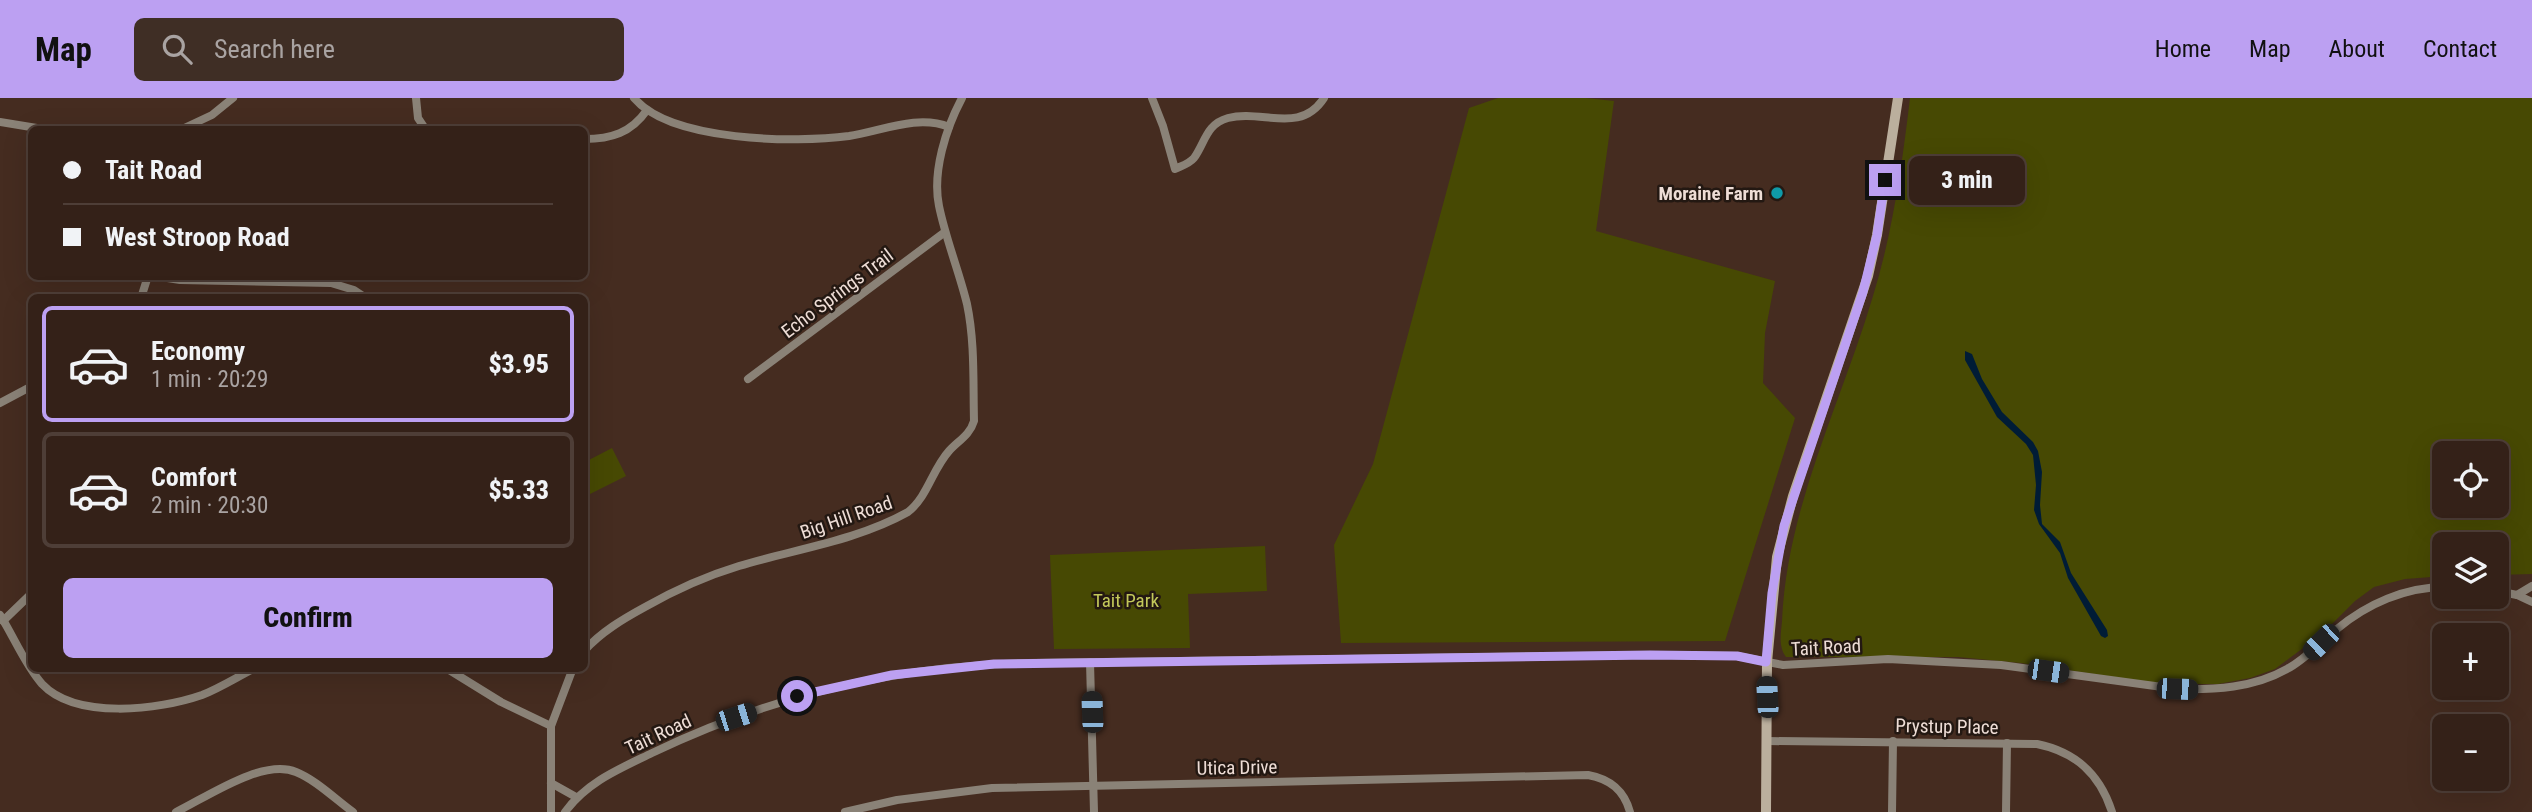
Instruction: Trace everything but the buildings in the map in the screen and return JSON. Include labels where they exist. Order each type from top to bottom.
[{"type":"main road","points":[[1766,812],[1766,662],[1779,546],[1793,496],[1868,276],[1898,98]]},
{"type":"street","points":[[189,126],[212,115],[233,98]]},
{"type":"street","points":[[416,98],[418,118],[423,126]]},
{"type":"street","points":[[634,98],[647,110],[680,124],[743,138],[790,141],[852,136],[913,123],[931,122],[949,127]]},
{"type":"street","name":"Big Hill Road","points":[[588,647],[623,620],[696,582],[739,566],[824,544],[899,517],[916,506],[942,461],[968,434],[974,421],[971,330],[937,192],[940,162],[949,127],[962,98]]},
{"type":"street","points":[[1152,98],[1175,169],[1191,162],[1204,136],[1219,121],[1244,116],[1290,120],[1311,113],[1324,98]]},
{"type":"street","points":[[588,139],[620,135],[647,110]]},
{"type":"street","points":[[0,122],[28,127]]},
{"type":"street","name":"Echo Springs Trail","points":[[748,379],[946,232]]},
{"type":"street","points":[[180,280],[331,282],[360,294]]},
{"type":"street","points":[[0,403],[28,388]]},
{"type":"street","points":[[2516,594],[2532,586]]},
{"type":"street","name":"Tait Road","points":[[565,812],[576,797],[606,775],[677,741],[736,717],[797,696],[854,682],[943,668],[1090,662],[1737,656],[1783,665],[1888,659],[1948,662],[2023,667],[2177,689],[2223,688],[2255,682],[2284,671],[2338,628],[2379,602],[2432,588]]},
{"type":"street","points":[[2509,593],[2532,602]]},
{"type":"street","points":[[28,596],[2,618],[28,660]]},
{"type":"street","points":[[1090,662],[1094,812]]},
{"type":"street","points":[[35,672],[43,685],[62,699],[85,707],[139,707],[186,700],[247,672]]},
{"type":"street","points":[[452,672],[501,702],[551,726]]},
{"type":"street","points":[[551,812],[551,726],[571,672]]},
{"type":"street","name":"Prystup Place","points":[[1767,741],[2037,744],[2063,751],[2090,770],[2107,796],[2112,812]]},
{"type":"street","points":[[1892,812],[1893,741]]},
{"type":"street","points":[[2006,812],[2007,743]]},
{"type":"street","points":[[176,812],[257,771],[279,768],[299,773],[353,812]]},
{"type":"street","name":"Utica Drive","points":[[845,812],[944,793],[992,788],[1588,775],[1606,780],[1616,787],[1630,812]]},
{"type":"street","points":[[551,783],[576,797]]},
{"type":"green space","points":[[1498,98],[1586,98],[1614,101],[1596,231],[1775,281],[1765,333],[1763,383],[1795,418],[1725,641],[1341,643],[1334,545],[1373,464],[1469,108]]},
{"type":"green space","points":[[1910,98],[2532,98],[2532,574],[2509,575],[2509,532],[2432,532],[2432,577],[2405,579],[2374,587],[2355,601],[2322,634],[2275,669],[2250,678],[2218,684],[2161,684],[2021,663],[1958,657],[1786,657],[1782,649],[1781,635],[1786,578],[1794,537],[1817,456],[1880,272],[1896,198]]},
{"type":"green space","points":[[612,448],[626,476],[588,495],[588,460]]},
{"type":"green space","name":"Tait Park","points":[[1265,546],[1267,591],[1188,594],[1190,648],[1054,649],[1050,555]]},
{"type":"water","points":[[1965,351],[1972,354],[1982,379],[2002,412],[2033,442],[2038,451],[2042,472],[2042,524],[2060,542],[2071,573],[2107,630],[2108,636],[2105,638],[2101,636],[2068,578],[2060,553],[2039,524],[2034,510],[2036,485],[2033,455],[2026,444],[1997,417],[1965,360]]},
{"type":"place","name":"Moraine Farm","points":[[1777,193]]},
{"type":"route","points":[[797,696],[892,675],[994,664],[1650,655],[1737,656],[1766,662],[1772,593],[1784,526],[1859,307],[1877,235],[1885,180]]}]
